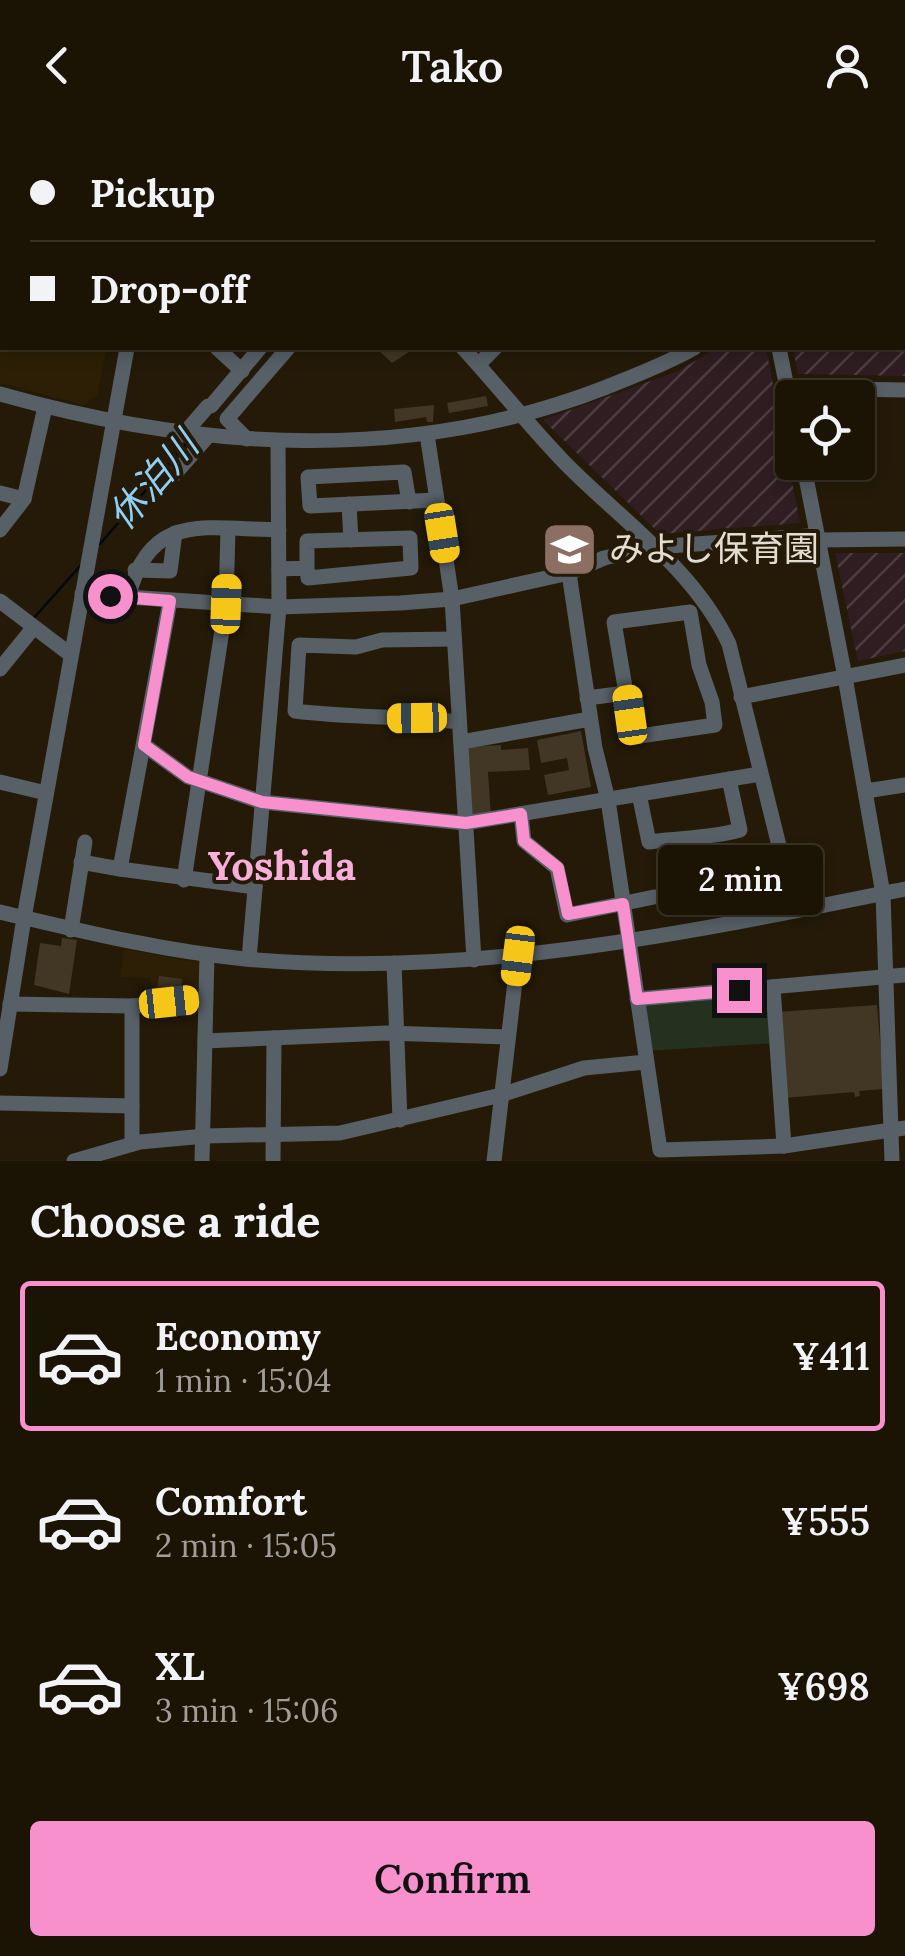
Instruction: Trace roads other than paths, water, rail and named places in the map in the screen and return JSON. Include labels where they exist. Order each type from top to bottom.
[{"type":"street","points":[[0,1069],[6,1012],[127,350]]},
{"type":"street","points":[[219,350],[242,371]]},
{"type":"street","points":[[173,476],[196,435],[258,350]]},
{"type":"street","points":[[247,440],[227,418],[286,350]]},
{"type":"street","points":[[466,350],[587,485],[703,598],[718,620],[728,644],[795,910]]},
{"type":"street","points":[[479,364],[492,350]]},
{"type":"street","points":[[0,394],[113,423],[196,435],[278,442],[358,440],[426,434],[522,416],[576,399],[689,350]]},
{"type":"street","points":[[780,350],[786,380]]},
{"type":"street","points":[[875,389],[905,390]]},
{"type":"street","points":[[0,530],[24,500],[45,407]]},
{"type":"street","points":[[426,434],[452,599],[474,960]]},
{"type":"street","points":[[249,959],[279,607],[278,442]]},
{"type":"street","points":[[408,502],[404,472],[308,477],[310,506],[408,502],[437,500]]},
{"type":"street","points":[[806,480],[882,894],[884,977],[897,1066],[898,1129],[892,1161]]},
{"type":"street","points":[[0,493],[24,500]]},
{"type":"street","points":[[350,504],[351,540]]},
{"type":"street","points":[[128,598],[146,552],[164,536],[187,528],[279,530]]},
{"type":"street","points":[[184,880],[226,604],[228,529]]},
{"type":"street","points":[[136,570],[170,571],[175,533]]},
{"type":"street","points":[[82,594],[279,607],[452,599],[568,573],[604,558],[654,547],[808,536],[818,540],[905,539]]},
{"type":"street","points":[[410,538],[411,568],[308,578],[308,568],[307,541],[410,538]]},
{"type":"street","points":[[279,569],[308,568]]},
{"type":"street","points":[[568,573],[590,719],[608,800],[660,1150],[705,1155],[898,1129]]},
{"type":"street","points":[[120,869],[170,601]]},
{"type":"street","points":[[0,602],[71,655]]},
{"type":"street","points":[[690,612],[715,725],[633,737],[626,693],[614,622],[690,612]]},
{"type":"street","points":[[0,670],[30,624]]},
{"type":"street","points":[[454,639],[382,640],[356,648],[299,646],[295,711],[354,719],[459,722]]},
{"type":"street","points":[[741,697],[905,665]]},
{"type":"street","points":[[587,698],[626,693]]},
{"type":"street","points":[[460,742],[590,719]]},
{"type":"street","points":[[144,745],[188,777],[262,802],[466,823],[760,774]]},
{"type":"street","points":[[639,794],[649,842],[686,836],[702,840],[740,830],[730,779]]},
{"type":"street","points":[[0,782],[46,792]]},
{"type":"street","points":[[866,791],[905,785]]},
{"type":"street","points":[[521,814],[524,841],[558,868],[568,914],[654,898]]},
{"type":"street","points":[[70,930],[86,842]]},
{"type":"street","points":[[81,862],[184,880],[255,887]]},
{"type":"street","points":[[0,912],[70,930],[207,955],[394,964],[518,956],[628,941],[905,889]]},
{"type":"street","points":[[202,1161],[207,955]]},
{"type":"street","points":[[494,1161],[518,956]]},
{"type":"street","points":[[394,964],[400,1120]]},
{"type":"street","points":[[637,999],[905,975]]},
{"type":"street","points":[[773,986],[784,1146]]},
{"type":"street","points":[[6,1012],[206,999]]},
{"type":"street","points":[[132,1006],[132,1144]]},
{"type":"street","points":[[204,1041],[396,1032],[508,1037]]},
{"type":"street","points":[[273,1161],[274,1038]]},
{"type":"street","points":[[74,1161],[132,1144],[204,1136],[340,1133],[502,1094],[584,1068],[646,1062]]},
{"type":"street","points":[[0,1103],[132,1106]]},
{"type":"street","points":[[815,1142],[815,1161]]},
{"type":"waterway","name":"休泊川","points":[[100,544],[189,440]]},
{"type":"waterway","name":"休泊川","points":[[33,619],[81,565]]},
{"type":"place","name":"みよし保育園","points":[[570,549]]},
{"type":"district","name":"Yoshida","points":[[282,866]]}]
